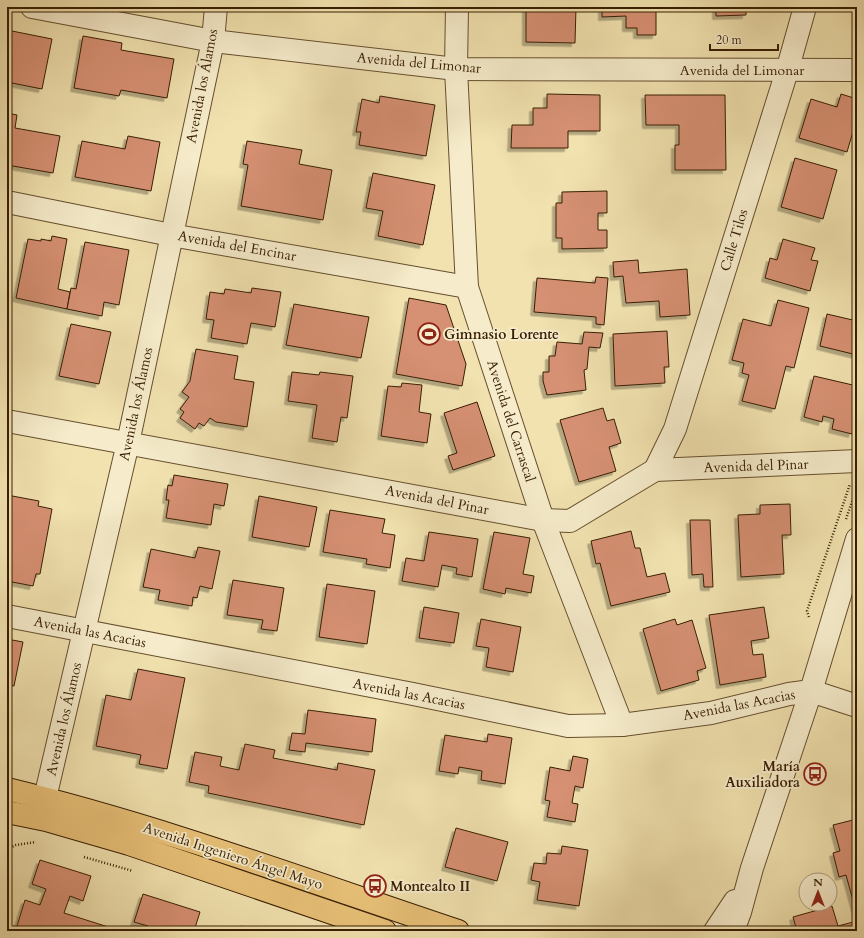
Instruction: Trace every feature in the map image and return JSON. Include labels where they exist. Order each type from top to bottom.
[{"type":"main road","name":"Avenida Ingeniero Ángel Mayo","points":[[7,789],[147,826],[458,931]]},
{"type":"main road","name":"Avenida Ingeniero Ángel Mayo","points":[[7,812],[46,820],[129,844],[385,931]]},
{"type":"street","name":"Avenida del Limonar","points":[[32,7],[213,41],[456,69],[857,70]]},
{"type":"street","name":"Avenida los Álamos","points":[[45,798],[128,443],[213,41],[216,7]]},
{"type":"street","name":"Avenida del Carrascal","points":[[457,7],[456,69],[467,287],[543,520],[622,725]]},
{"type":"street","name":"Calle Tilos","points":[[655,470],[675,430],[787,71],[805,7]]},
{"type":"street","name":"Avenida del Encinar","points":[[7,202],[171,235],[467,287]]},
{"type":"street","name":"Avenida del Pinar","points":[[7,421],[543,520],[570,521],[655,470],[856,471]]},
{"type":"street","points":[[733,931],[740,912],[752,868],[811,691],[857,538]]},
{"type":"street","name":"Avenida las Acacias","points":[[7,616],[413,694],[568,726],[622,725],[711,713],[789,694],[811,691]]},
{"type":"street","points":[[811,691],[857,706]]},
{"type":"street","points":[[715,931],[731,908],[752,868]]},
{"type":"path","points":[[812,623],[807,612],[850,482],[856,471]]},
{"type":"path","points":[[7,849],[16,845],[36,842]]},
{"type":"path","points":[[82,856],[135,872]]},
{"type":"building","points":[[526,7],[576,7],[575,43],[526,42]]},
{"type":"building","points":[[602,7],[656,7],[656,35],[637,35],[637,28],[626,28],[626,16],[602,17]]},
{"type":"building","points":[[716,7],[746,7],[746,15],[716,16]]},
{"type":"building","points":[[7,30],[52,39],[42,89],[7,82]]},
{"type":"building","points":[[83,36],[122,43],[121,50],[174,59],[167,98],[121,90],[119,96],[74,88]]},
{"type":"building","points":[[547,94],[600,95],[600,131],[568,131],[568,148],[511,148],[512,125],[533,125],[533,108],[547,108]]},
{"type":"building","points":[[841,94],[857,99],[857,118],[847,152],[799,138],[811,99],[837,107]]},
{"type":"building","points":[[645,95],[725,95],[726,170],[675,170],[675,145],[679,145],[679,125],[646,125]]},
{"type":"building","points":[[380,96],[435,105],[426,156],[359,145],[361,132],[356,132],[362,99],[379,103]]},
{"type":"building","points":[[7,113],[17,115],[15,128],[60,136],[53,173],[7,165]]},
{"type":"building","points":[[128,136],[160,142],[151,191],[75,177],[82,141],[125,149]]},
{"type":"building","points":[[247,141],[302,150],[299,164],[332,170],[323,220],[241,206],[248,165],[243,164]]},
{"type":"building","points":[[795,158],[837,170],[823,219],[781,207]]},
{"type":"building","points":[[373,173],[435,185],[423,245],[378,236],[383,211],[366,208]]},
{"type":"building","points":[[607,191],[607,213],[598,213],[598,230],[607,230],[607,248],[562,249],[562,238],[556,238],[556,203],[562,203],[562,192]]},
{"type":"building","points":[[52,236],[67,239],[58,289],[70,292],[67,309],[16,298],[28,239],[51,241]]},
{"type":"building","points":[[783,239],[815,248],[811,260],[818,261],[810,291],[765,278],[770,258],[777,260]]},
{"type":"building","points":[[85,242],[129,250],[119,305],[104,302],[102,316],[67,309],[71,288],[76,289]]},
{"type":"building","points":[[638,260],[639,273],[687,269],[690,315],[660,317],[659,301],[626,303],[623,276],[614,277],[613,262]]},
{"type":"building","points":[[596,277],[608,278],[604,325],[596,324],[596,317],[534,312],[537,278],[595,283]]},
{"type":"building","points":[[252,288],[281,292],[275,327],[251,323],[247,344],[211,338],[214,320],[206,319],[210,292],[224,294],[225,289],[251,293]]},
{"type":"building","name":"Gimnasio Lorente","points":[[409,298],[446,305],[466,364],[462,386],[396,374]]},
{"type":"building","points":[[778,300],[809,308],[794,368],[786,366],[775,409],[742,401],[749,375],[742,373],[744,363],[732,360],[743,319],[771,326]]},
{"type":"building","points":[[294,304],[369,317],[361,358],[286,345]]},
{"type":"building","points":[[827,314],[857,321],[857,355],[820,346]]},
{"type":"building","points":[[71,324],[111,332],[99,384],[59,376]]},
{"type":"building","points":[[667,331],[669,367],[664,367],[665,383],[615,386],[613,334]]},
{"type":"building","points":[[584,332],[603,333],[600,348],[589,347],[587,369],[584,370],[586,390],[547,395],[543,381],[543,372],[549,372],[549,356],[555,356],[557,342],[582,344]]},
{"type":"building","points":[[196,349],[238,356],[234,379],[254,382],[247,427],[216,422],[210,418],[204,426],[199,423],[195,429],[180,418],[184,412],[180,409],[189,397],[182,392],[190,381]]},
{"type":"building","points":[[292,372],[319,375],[320,372],[353,376],[347,418],[341,417],[337,442],[312,438],[317,405],[288,401]]},
{"type":"building","points":[[814,376],[857,386],[857,413],[852,434],[832,429],[834,419],[823,416],[822,422],[804,417]]},
{"type":"building","points":[[402,383],[422,385],[419,412],[431,414],[427,443],[381,436],[388,386],[401,387]]},
{"type":"building","points":[[477,402],[495,456],[453,470],[448,456],[457,453],[444,413]]},
{"type":"building","points":[[603,408],[607,421],[614,419],[621,443],[609,447],[616,471],[579,482],[560,420]]},
{"type":"building","points":[[174,475],[228,484],[224,506],[214,504],[211,525],[166,518],[169,500],[166,500],[168,485],[172,486]]},
{"type":"building","points":[[7,495],[39,501],[38,506],[52,509],[40,574],[36,574],[33,586],[7,581]]},
{"type":"building","points":[[259,496],[317,507],[309,547],[252,537]]},
{"type":"building","points":[[790,504],[791,535],[782,535],[784,574],[741,577],[738,515],[760,514],[760,505]]},
{"type":"building","points":[[330,510],[385,519],[382,533],[395,535],[390,568],[366,564],[367,559],[323,552]]},
{"type":"building","points":[[690,520],[710,520],[713,587],[704,587],[703,574],[692,575]]},
{"type":"building","points":[[631,531],[635,548],[640,548],[647,577],[665,573],[670,592],[611,606],[600,563],[596,564],[591,541]]},
{"type":"building","points":[[429,532],[478,539],[472,577],[456,574],[457,568],[442,565],[438,587],[402,581],[406,558],[424,561]]},
{"type":"building","points":[[494,532],[530,538],[523,574],[534,576],[531,593],[506,588],[505,594],[483,589]]},
{"type":"building","points":[[198,547],[220,551],[212,589],[200,586],[197,598],[193,597],[192,606],[158,600],[160,590],[143,587],[151,549],[195,558]]},
{"type":"building","points":[[233,580],[284,588],[277,631],[261,629],[263,620],[227,615]]},
{"type":"building","points":[[327,584],[375,591],[367,644],[319,637]]},
{"type":"building","points":[[424,607],[459,613],[454,643],[419,638]]},
{"type":"building","points":[[764,607],[769,638],[751,641],[753,655],[763,654],[766,677],[720,685],[709,615]]},
{"type":"building","points":[[481,619],[521,627],[513,672],[486,667],[489,648],[476,646]]},
{"type":"building","points":[[675,619],[677,625],[692,620],[706,668],[697,671],[699,680],[661,691],[643,629]]},
{"type":"building","points":[[7,639],[23,642],[14,686],[7,685]]},
{"type":"building","points":[[138,669],[185,678],[167,769],[139,764],[141,755],[96,746],[106,695],[131,700]]},
{"type":"building","points":[[308,710],[376,719],[372,752],[306,743],[305,752],[289,750],[292,733],[305,734]]},
{"type":"building","points":[[488,734],[512,738],[505,784],[481,780],[482,771],[459,767],[458,774],[439,771],[445,735],[487,742]]},
{"type":"building","points":[[245,744],[275,750],[273,758],[337,770],[338,763],[375,770],[364,825],[208,793],[209,786],[189,782],[195,752],[222,757],[220,766],[239,770]]},
{"type":"building","points":[[573,756],[588,759],[583,788],[575,786],[572,803],[578,804],[575,822],[547,817],[550,801],[545,800],[550,767],[570,771]]},
{"type":"building","points":[[857,819],[857,915],[846,875],[839,877],[833,853],[840,851],[833,825]]},
{"type":"building","points":[[456,828],[508,842],[497,881],[445,867]]},
{"type":"building","points":[[562,846],[588,850],[579,906],[537,900],[540,882],[531,880],[534,863],[546,864],[547,853],[561,854]]},
{"type":"building","points":[[40,860],[91,876],[83,901],[70,896],[64,913],[121,931],[34,931],[17,926],[25,900],[40,905],[46,889],[32,884]]},
{"type":"building","points":[[143,894],[200,912],[194,931],[146,931],[148,926],[134,922]]},
{"type":"building","points":[[811,912],[834,912],[838,926],[857,921],[857,931],[797,931],[793,917]]},
{"type":"building","points":[[241,926],[255,931],[239,931]]},
{"type":"place","name":"Gimnasio Lorente","points":[[429,334]]},
{"type":"place","name":"María Auxiliadora","points":[[815,774]]},
{"type":"place","name":"Montealto II","points":[[375,886]]}]
